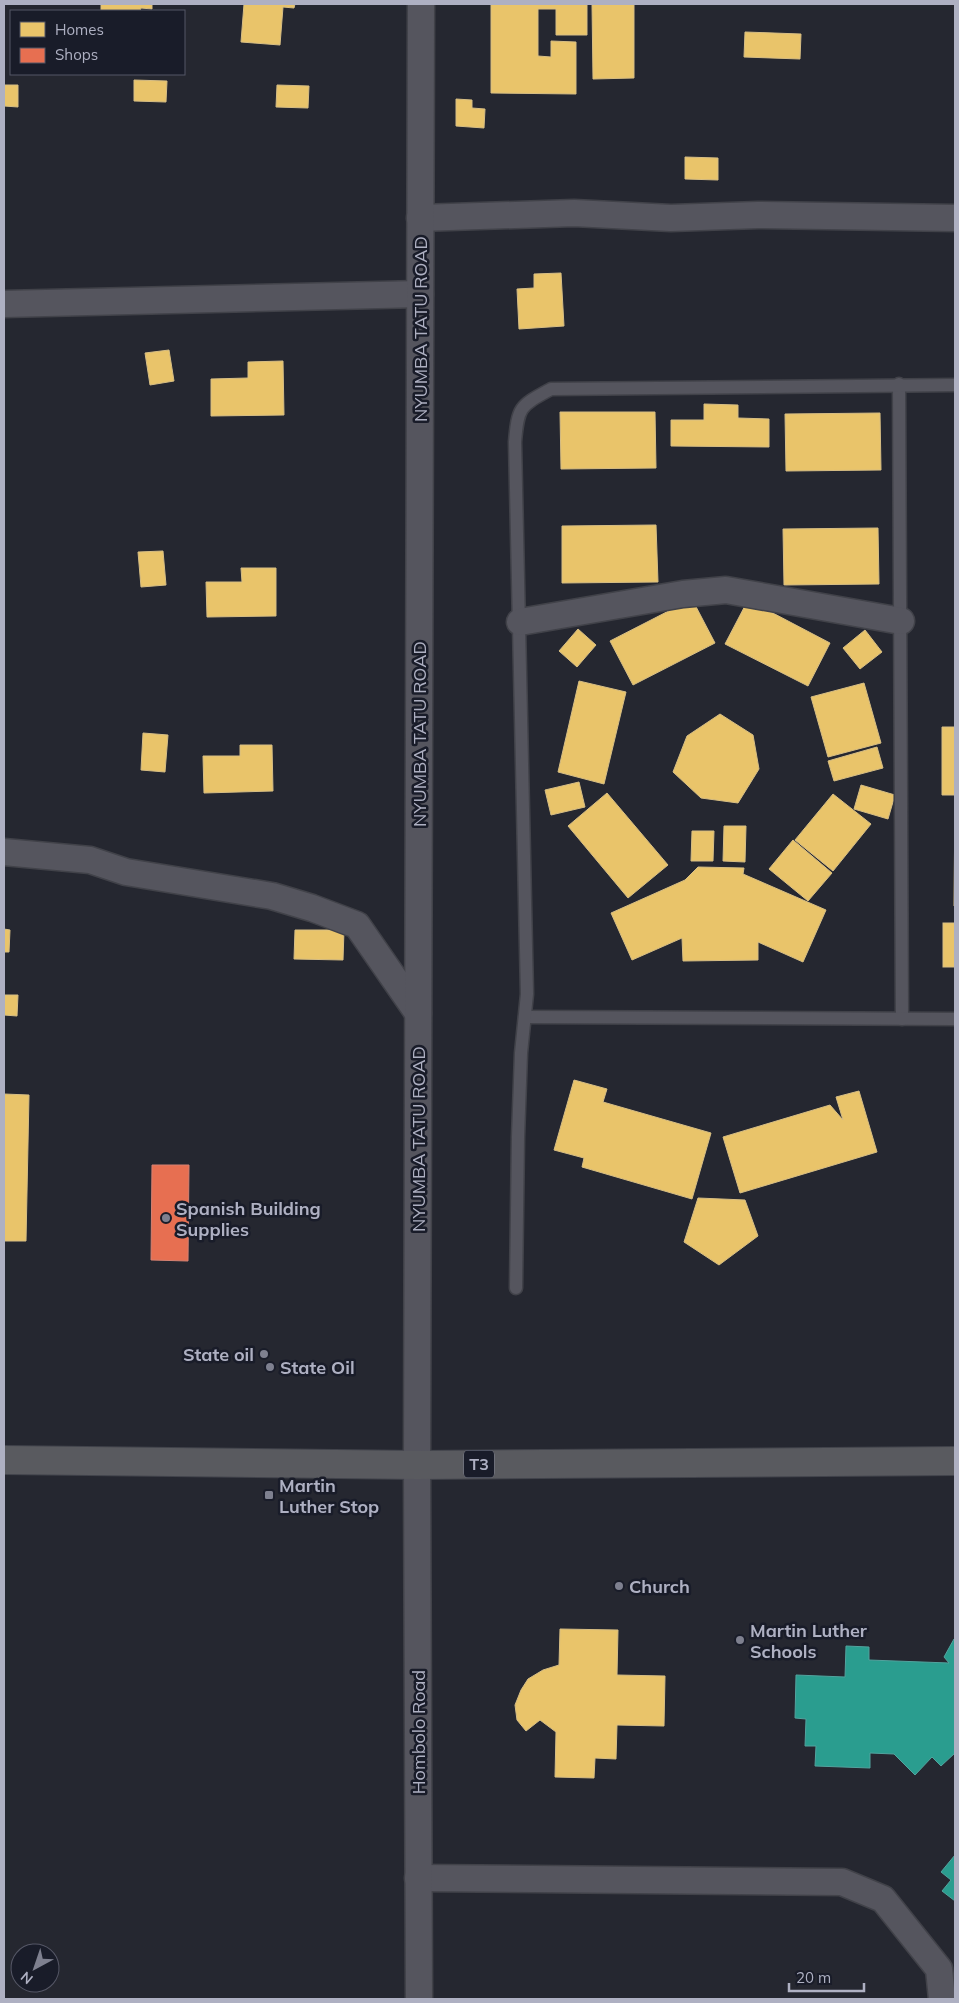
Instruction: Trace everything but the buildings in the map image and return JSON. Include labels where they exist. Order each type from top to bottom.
[{"type":"highway","name":"T3","points":[[4,1460],[417,1465],[955,1461]]},
{"type":"street","name":"NYUMBA TATU ROAD","points":[[417,1465],[421,4]]},
{"type":"street","points":[[420,218],[574,213],[671,218],[758,215],[955,218]]},
{"type":"street","points":[[4,304],[420,294]]},
{"type":"street","points":[[520,622],[683,594],[726,590],[901,621]]},
{"type":"street","points":[[4,852],[90,860],[126,872],[272,896],[312,908],[357,925],[418,1013]]},
{"type":"street","name":"Hombolo Road","points":[[417,1465],[419,1999]]},
{"type":"street","points":[[418,1878],[842,1882],[883,1899],[939,1969],[942,1999]]},
{"type":"lane","points":[[899,384],[902,1019]]},
{"type":"lane","points":[[516,1288],[518,1128],[526,984],[515,442],[517,417],[527,402],[551,389],[899,384],[955,385]]},
{"type":"lane","points":[[525,1017],[955,1020]]},
{"type":"place","name":"Spanish Building Supplies","points":[[166,1218]]},
{"type":"place","name":"State oil","points":[[264,1354]]},
{"type":"place","name":"State Oil","points":[[270,1367]]},
{"type":"place","name":"Martin Luther Stop","points":[[269,1495]]},
{"type":"place","name":"Church","points":[[619,1586]]},
{"type":"place","name":"Martin Luther Schools","points":[[740,1640]]}]
